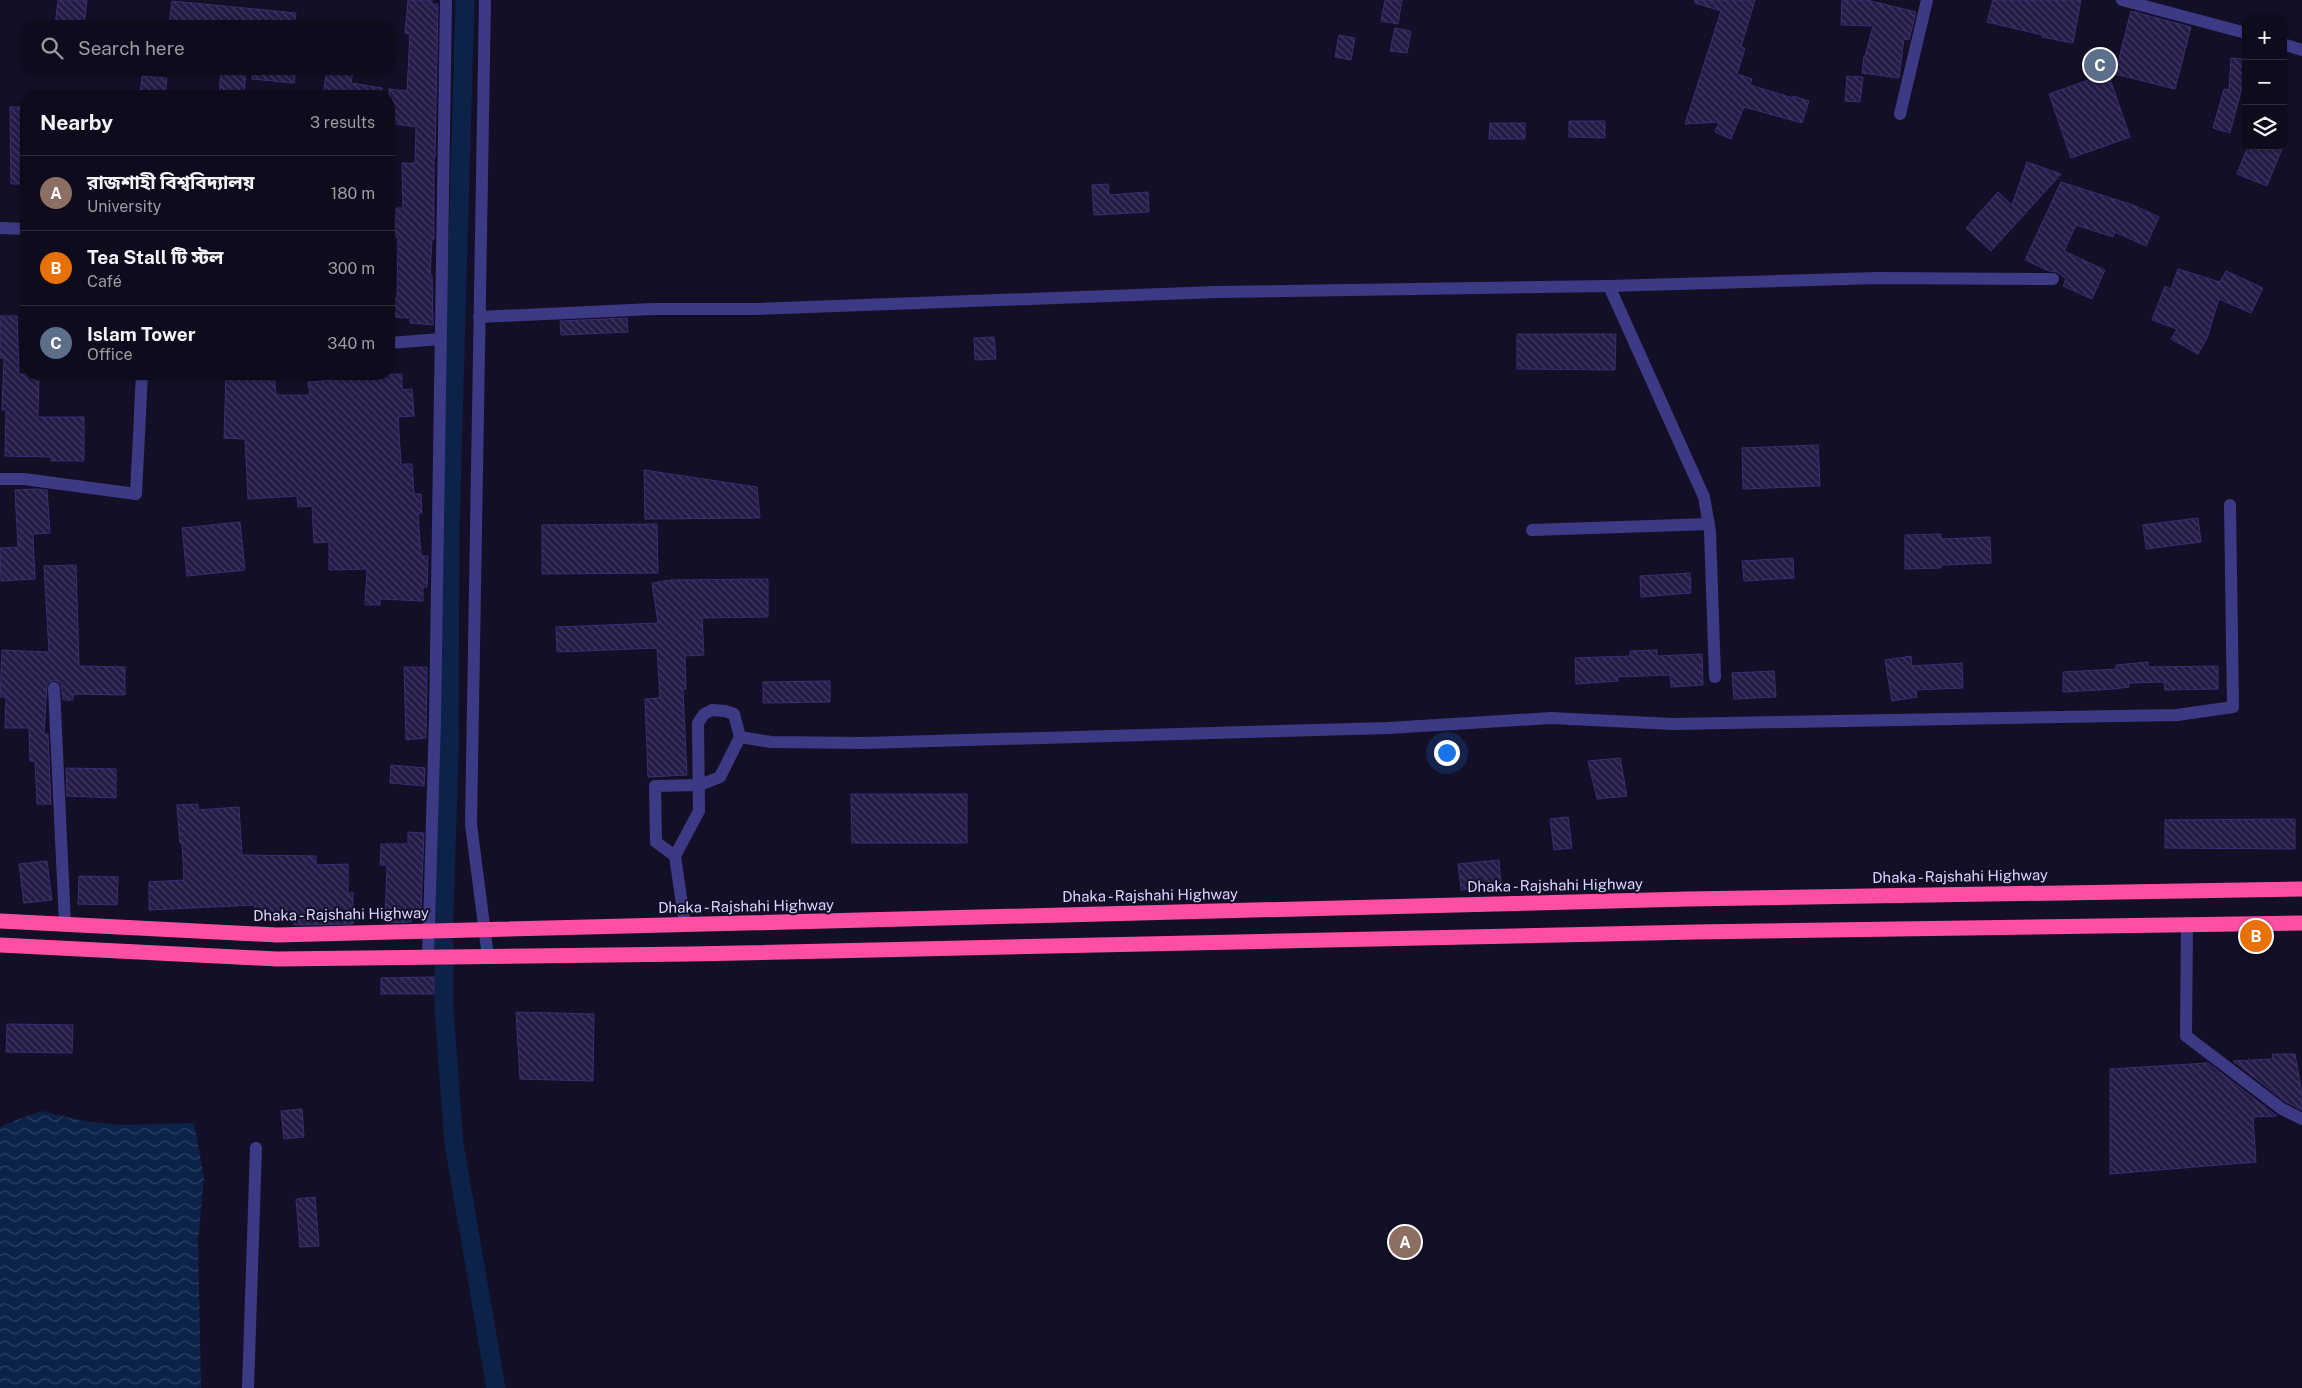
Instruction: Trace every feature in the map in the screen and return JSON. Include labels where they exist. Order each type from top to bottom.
[{"type":"highway","name":"Dhaka - Rajshahi Highway","points":[[0,920],[277,935],[1698,899],[2302,889]]},
{"type":"highway","points":[[0,945],[277,960],[1695,932],[2302,923]]},
{"type":"street","points":[[428,958],[446,0]]},
{"type":"street","points":[[484,0],[471,824],[483,930],[488,957]]},
{"type":"street","points":[[1900,114],[1927,0]]},
{"type":"street","points":[[2122,0],[2242,32]]},
{"type":"street","points":[[2287,45],[2302,50]]},
{"type":"street","points":[[0,228],[20,228]]},
{"type":"street","points":[[479,317],[653,309],[756,309],[1216,292],[1609,286],[1878,278],[2053,279]]},
{"type":"street","points":[[1609,286],[1704,497],[1709,524],[1715,677]]},
{"type":"street","points":[[395,343],[440,339]]},
{"type":"street","points":[[0,478],[24,479],[136,494],[142,380]]},
{"type":"street","points":[[740,737],[771,742],[863,743],[1378,728],[1551,718],[1683,724],[2177,715],[2233,707],[2230,505]]},
{"type":"street","points":[[1532,530],[1709,524]]},
{"type":"street","points":[[54,688],[65,924]]},
{"type":"street","points":[[675,856],[656,842],[655,786],[700,785],[720,777],[740,737],[734,714],[712,710],[704,714],[698,723],[700,785],[699,811],[675,856],[685,925]]},
{"type":"street","points":[[2188,925],[2186,1036],[2282,1109],[2302,1119]]},
{"type":"street","points":[[248,1388],[256,1148]]},
{"type":"water","points":[[41,1111],[84,1121],[121,1125],[194,1123],[204,1177],[198,1240],[201,1388],[0,1388],[0,1130],[1,1126]]},
{"type":"building","points":[[58,0],[87,0],[85,20],[56,20]]},
{"type":"building","points":[[408,0],[432,0],[432,4],[438,4],[434,239],[432,239],[430,275],[432,275],[433,325],[410,323],[410,318],[395,317],[398,237],[395,237],[396,208],[403,208],[402,163],[415,163],[416,127],[395,124],[395,90],[389,90],[389,89],[407,91],[410,34],[405,33]]},
{"type":"building","points":[[1385,0],[1402,0],[1398,24],[1381,21]]},
{"type":"building","points":[[1695,0],[1755,0],[1741,47],[1745,48],[1737,74],[1752,79],[1750,85],[1809,101],[1802,123],[1744,107],[1731,139],[1715,132],[1719,122],[1685,124],[1721,11],[1695,3]]},
{"type":"building","points":[[1842,0],[1867,0],[1916,12],[1909,40],[1904,39],[1899,78],[1862,73],[1864,56],[1873,26],[1841,25]]},
{"type":"building","points":[[1993,0],[2081,0],[2073,43],[2042,37],[2042,35],[1987,22]]},
{"type":"building","points":[[172,1],[296,13],[295,20],[170,20]]},
{"type":"building","points":[[2131,11],[2191,27],[2175,89],[2115,74]]},
{"type":"building","points":[[1395,28],[1411,31],[1407,53],[1390,51]]},
{"type":"building","points":[[1339,35],[1355,38],[1351,60],[1335,57]]},
{"type":"building","points":[[2231,58],[2242,59],[2242,87],[2230,133],[2213,128],[2224,89],[2229,90]]},
{"type":"building","points":[[2108,73],[2130,137],[2071,158],[2049,94]]},
{"type":"building","points":[[221,75],[246,75],[244,90],[219,90]]},
{"type":"building","points":[[252,75],[295,75],[294,83],[252,79]]},
{"type":"building","points":[[326,75],[352,75],[351,83],[382,88],[382,90],[324,90]]},
{"type":"building","points":[[142,76],[167,78],[166,90],[141,90]]},
{"type":"building","points":[[1847,76],[1863,77],[1860,102],[1845,101]]},
{"type":"building","points":[[10,107],[20,107],[20,184],[11,184]]},
{"type":"building","points":[[1569,121],[1605,121],[1605,138],[1569,137]]},
{"type":"building","points":[[1490,123],[1525,123],[1525,139],[1489,139]]},
{"type":"building","points":[[2246,150],[2281,150],[2267,186],[2237,174]]},
{"type":"building","points":[[2027,162],[2061,174],[1991,251],[1966,228],[1998,192],[2012,205]]},
{"type":"building","points":[[2061,182],[2133,205],[2159,217],[2146,246],[2115,232],[2113,237],[2076,225],[2064,251],[2105,270],[2092,299],[2063,286],[2066,279],[2057,272],[2049,271],[2025,260]]},
{"type":"building","points":[[1108,184],[1109,195],[1148,192],[1149,212],[1094,215],[1092,185]]},
{"type":"building","points":[[2178,269],[2220,282],[2226,271],[2263,288],[2251,313],[2219,299],[2207,338],[2198,354],[2171,339],[2177,329],[2152,320],[2165,286],[2171,289]]},
{"type":"building","points":[[0,316],[17,316],[20,380],[39,380],[38,417],[84,417],[84,461],[51,461],[51,457],[5,456],[6,410],[2,410],[4,358],[0,358]]},
{"type":"building","points":[[627,318],[628,332],[561,335],[560,321]]},
{"type":"building","points":[[1517,334],[1616,334],[1615,370],[1517,369]]},
{"type":"building","points":[[994,337],[996,359],[975,360],[974,338]]},
{"type":"building","points":[[395,374],[402,374],[402,390],[412,389],[414,416],[398,417],[401,464],[412,464],[414,494],[421,494],[422,513],[418,513],[421,556],[428,556],[427,587],[423,587],[423,601],[380,599],[380,605],[365,605],[367,569],[329,570],[329,542],[314,543],[312,506],[298,507],[297,496],[248,499],[245,439],[224,438],[226,380],[275,380],[276,395],[310,395],[308,382],[395,380]]},
{"type":"building","points":[[1818,445],[1820,486],[1743,489],[1742,448]]},
{"type":"building","points":[[644,470],[757,487],[760,518],[645,519]]},
{"type":"building","points":[[15,490],[47,490],[50,533],[33,534],[35,579],[1,581],[0,548],[18,547]]},
{"type":"building","points":[[2198,518],[2201,542],[2146,549],[2143,525]]},
{"type":"building","points":[[240,522],[245,570],[187,576],[182,528]]},
{"type":"building","points":[[657,524],[658,573],[542,574],[542,525]]},
{"type":"building","points":[[1941,534],[1941,539],[1990,537],[1991,563],[1941,565],[1941,568],[1905,569],[1905,535]]},
{"type":"building","points":[[1793,558],[1794,578],[1744,581],[1742,561]]},
{"type":"building","points":[[76,565],[79,666],[125,667],[125,695],[73,694],[73,700],[63,700],[61,683],[54,680],[47,684],[44,734],[48,734],[51,804],[37,804],[35,761],[30,761],[29,728],[5,728],[6,697],[0,697],[2,650],[49,652],[44,566]]},
{"type":"building","points":[[1690,573],[1691,593],[1641,597],[1640,576]]},
{"type":"building","points":[[768,579],[768,617],[702,618],[704,655],[685,656],[686,689],[683,689],[687,775],[648,777],[645,699],[660,698],[657,648],[557,652],[556,627],[658,623],[652,583],[671,580]]},
{"type":"building","points":[[1657,650],[1657,656],[1702,654],[1703,685],[1671,687],[1670,675],[1618,677],[1618,681],[1576,684],[1575,658],[1630,656],[1630,651]]},
{"type":"building","points":[[1911,656],[1912,666],[1962,663],[1963,688],[1916,690],[1917,697],[1892,701],[1885,660]]},
{"type":"building","points":[[2148,662],[2148,667],[2218,666],[2218,689],[2165,690],[2164,682],[2128,683],[2129,687],[2063,692],[2063,672],[2116,669],[2116,665]]},
{"type":"building","points":[[404,667],[427,667],[426,738],[406,740]]},
{"type":"building","points":[[1774,671],[1776,697],[1734,699],[1732,673]]},
{"type":"building","points":[[830,681],[830,702],[763,703],[763,682]]},
{"type":"building","points":[[1620,758],[1627,796],[1597,799],[1588,761]]},
{"type":"building","points":[[391,765],[425,768],[424,786],[390,783]]},
{"type":"building","points":[[66,768],[116,769],[116,798],[67,796]]},
{"type":"building","points":[[851,794],[967,794],[967,843],[852,843]]},
{"type":"building","points":[[198,804],[198,810],[239,807],[242,855],[316,856],[316,865],[348,864],[348,893],[353,893],[353,924],[294,925],[294,914],[255,915],[255,905],[149,910],[149,882],[184,880],[177,805]]},
{"type":"building","points":[[1568,817],[1572,848],[1554,850],[1550,819]]},
{"type":"building","points":[[2295,819],[2295,849],[2165,848],[2165,820]]},
{"type":"building","points":[[408,832],[424,833],[421,911],[411,911],[411,922],[385,923],[387,865],[380,865],[381,844],[408,844]]},
{"type":"building","points":[[1499,860],[1501,886],[1461,890],[1458,864]]},
{"type":"building","points":[[47,861],[52,900],[24,903],[19,864]]},
{"type":"building","points":[[79,876],[118,877],[117,905],[78,904]]},
{"type":"building","points":[[434,977],[434,994],[381,994],[381,978]]},
{"type":"building","points":[[516,1012],[594,1014],[593,1081],[520,1079]]},
{"type":"building","points":[[7,1024],[73,1025],[72,1053],[6,1052]]},
{"type":"building","points":[[2272,1054],[2295,1054],[2302,1093],[2302,1110],[2286,1102],[2233,1061],[2273,1059]]},
{"type":"building","points":[[2208,1063],[2277,1116],[2253,1117],[2256,1162],[2110,1174],[2110,1069]]},
{"type":"building","points":[[302,1109],[304,1137],[284,1139],[281,1111]]},
{"type":"building","points":[[315,1197],[319,1246],[300,1247],[296,1199]]},
{"type":"waterway","points":[[465,0],[450,530],[449,756],[444,913],[444,1009],[454,1144],[496,1388]]},
{"type":"place","name":"Islam Tower","points":[[2100,65]]},
{"type":"place","name":"Tea Stall টি স্টল","points":[[2256,936]]},
{"type":"place","name":"রাজশাহী বিশ্ববিদ্যালয়","points":[[1405,1242]]}]
